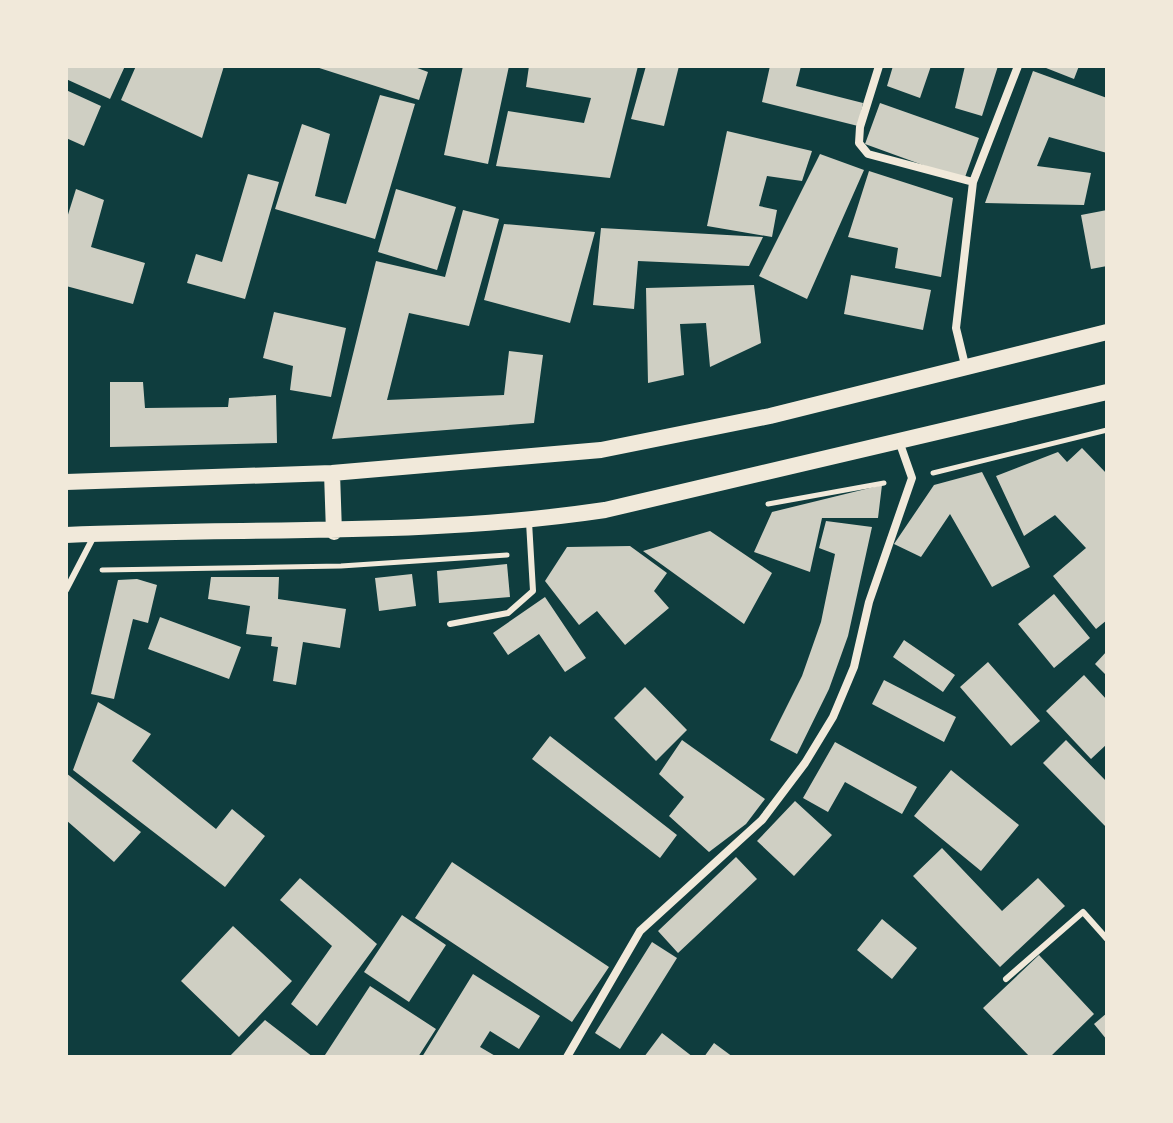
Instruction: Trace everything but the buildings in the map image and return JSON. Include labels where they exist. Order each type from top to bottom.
[{"type":"main road","points":[[66,482],[332,473],[601,450],[770,416],[1107,332]]},
{"type":"main road","points":[[66,535],[334,532],[529,522],[620,507],[1107,392]]},
{"type":"main road","points":[[332,473],[334,532]]},
{"type":"street","points":[[879,66],[860,127],[859,143],[868,154],[973,182]]},
{"type":"street","points":[[965,365],[956,328],[973,182],[1018,66]]},
{"type":"street","points":[[567,1057],[640,931],[762,820],[805,763],[833,717],[854,667],[869,602],[912,478],[898,440]]},
{"type":"lane","points":[[450,624],[508,613],[533,591],[529,522]]},
{"type":"lane","points":[[66,590],[95,534]]},
{"type":"lane","points":[[1006,979],[1083,912],[1107,939]]}]
